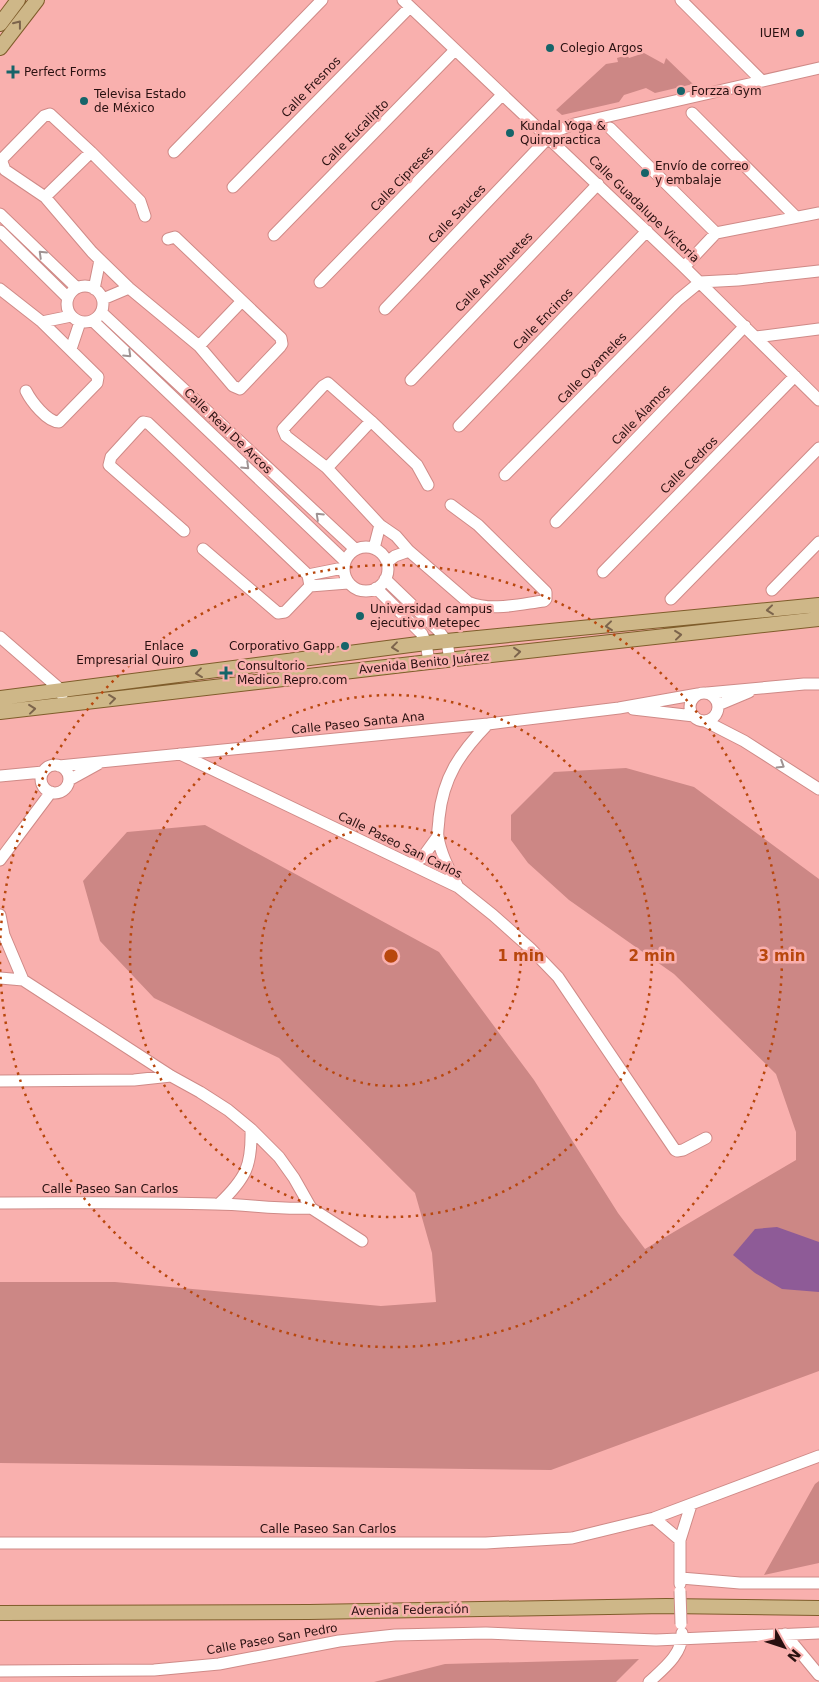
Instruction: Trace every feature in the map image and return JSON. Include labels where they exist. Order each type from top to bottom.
[{"type":"main road","points":[[0,24],[18,0]]},
{"type":"main road","points":[[0,48],[37,0]]},
{"type":"main road","name":"Avenida Benito Juárez","points":[[0,698],[426,643],[819,606]]},
{"type":"main road","name":"Avenida Benito Juárez","points":[[0,712],[819,619]]},
{"type":"main road","name":"Avenida Federación","points":[[0,1613],[309,1612],[666,1606],[819,1608]]},
{"type":"street","points":[[174,152],[322,0]]},
{"type":"street","points":[[681,0],[762,81]]},
{"type":"street","name":"Calle Guadalupe Victoria","points":[[407,3],[700,282],[794,376],[813,387],[819,400]]},
{"type":"street","name":"Calle Fresnos","points":[[233,187],[407,3]]},
{"type":"street","name":"Calle Eucalipto","points":[[274,235],[455,50]]},
{"type":"street","name":"Calle Sauces","points":[[385,309],[548,138],[559,130],[574,124],[819,68]]},
{"type":"street","name":"Calle Cipreses","points":[[320,282],[502,95]]},
{"type":"street","points":[[692,113],[795,216]]},
{"type":"street","points":[[145,216],[140,202],[54,116],[48,114],[44,116],[3,158],[2,162],[5,170],[45,197],[100,260],[129,288],[199,346],[237,389],[243,386],[282,344],[281,338],[176,237],[168,239]]},
{"type":"street","points":[[610,128],[716,233]]},
{"type":"street","points":[[45,197],[91,152]]},
{"type":"street","name":"Calle Ahuehuetes","points":[[410,380],[598,184]]},
{"type":"street","points":[[684,267],[716,233],[795,216],[819,213]]},
{"type":"street","points":[[0,214],[77,288]]},
{"type":"street","points":[[0,231],[68,298]]},
{"type":"street","name":"Calle Encinos","points":[[459,426],[647,231]]},
{"type":"street","points":[[94,289],[100,260]]},
{"type":"street","points":[[700,282],[738,280],[819,271]]},
{"type":"street","name":"Calle Oyameles","points":[[506,475],[678,300],[700,282]]},
{"type":"street","points":[[71,349],[75,319],[67,304],[68,298],[77,288],[89,286],[103,299]]},
{"type":"street","points":[[42,322],[75,319],[84,322],[97,316],[103,299],[129,288]]},
{"type":"street","points":[[0,289],[42,322],[96,374],[98,380],[63,419],[55,422],[31,400],[26,391]]},
{"type":"street","points":[[199,346],[242,301]]},
{"type":"street","name":"Calle Real De Arcos","points":[[97,316],[354,549]]},
{"type":"street","name":"Calle Real De Arcos","points":[[97,316],[344,565]]},
{"type":"street","name":"Calle Álamos","points":[[556,522],[745,326]]},
{"type":"street","points":[[756,337],[819,329]]},
{"type":"street","name":"Calle Cedros","points":[[603,572],[794,376]]},
{"type":"street","points":[[428,485],[417,465],[328,383],[283,429],[286,436],[327,468],[380,525],[396,536],[409,551],[468,602],[478,606],[489,607],[544,601],[546,599],[546,592],[478,525],[451,505]]},
{"type":"street","points":[[327,468],[371,421]]},
{"type":"street","points":[[184,531],[109,465],[110,457],[143,422],[148,423],[309,581],[348,583]]},
{"type":"street","points":[[672,599],[819,448]]},
{"type":"street","points":[[374,548],[380,525]]},
{"type":"street","points":[[772,590],[819,542]]},
{"type":"street","points":[[361,547],[374,548],[380,551],[387,562],[387,574],[385,579],[376,588],[369,591],[361,591],[348,583],[344,576],[344,565],[348,554],[354,549],[361,547]]},
{"type":"street","points":[[203,549],[278,613],[285,612],[309,581],[344,565]]},
{"type":"street","points":[[387,562],[395,556],[409,551]]},
{"type":"street","points":[[385,579],[438,630],[447,642],[450,660]]},
{"type":"street","points":[[376,588],[419,630],[426,643],[429,662]]},
{"type":"street","points":[[0,637],[61,690],[64,705]]},
{"type":"street","name":"Calle Paseo Santa Ana","points":[[59,766],[488,724],[619,708],[703,694],[819,684]]},
{"type":"street","name":"Calle Paseo Santa Ana","points":[[717,709],[760,688]]},
{"type":"street","points":[[744,741],[717,709],[714,697],[703,694],[691,702],[691,712],[694,716],[744,741],[819,788]]},
{"type":"street","name":"Calle Paseo Santa Ana","points":[[619,708],[694,716]]},
{"type":"street","points":[[705,721],[712,719],[717,709]]},
{"type":"street","points":[[458,887],[447,867],[438,836],[440,807],[444,789],[454,766],[468,746],[488,724]]},
{"type":"street","name":"Calle Paseo San Carlos","points":[[180,754],[458,887],[517,937],[558,977],[675,1150],[680,1151],[706,1138]]},
{"type":"street","name":"Calle Paseo Santa Ana","points":[[69,780],[100,763]]},
{"type":"street","points":[[50,766],[59,766],[68,774],[69,780],[65,789],[61,792],[46,790],[42,782],[44,772],[50,766]]},
{"type":"street","points":[[0,776],[44,772]]},
{"type":"street","points":[[0,860],[51,792]]},
{"type":"street","points":[[410,864],[422,858],[438,836]]},
{"type":"street","points":[[0,915],[4,935],[23,980]]},
{"type":"street","points":[[0,978],[23,980],[171,1076],[228,1110],[250,1128],[278,1157],[294,1178],[311,1208],[362,1241]]},
{"type":"street","points":[[0,1081],[134,1080],[171,1076]]},
{"type":"street","points":[[219,1204],[238,1184],[249,1163],[251,1150],[250,1128]]},
{"type":"street","name":"Calle Paseo San Carlos","points":[[0,1204],[131,1202],[219,1204],[290,1209],[311,1208]]},
{"type":"street","name":"Calle Paseo San Carlos","points":[[0,1543],[486,1543],[572,1538],[654,1518],[819,1456]]},
{"type":"street","points":[[649,1682],[672,1660],[682,1639],[680,1540],[691,1505]]},
{"type":"street","points":[[654,1518],[680,1540]]},
{"type":"street","points":[[681,1578],[740,1583],[819,1583]]},
{"type":"street","name":"Calle Paseo San Pedro","points":[[0,1671],[154,1670],[220,1664],[338,1641],[395,1635],[486,1633],[656,1640],[819,1633]]},
{"type":"street","points":[[785,1634],[819,1675]]},
{"type":"shaded area","points":[[644,53],[664,64],[666,58],[693,84],[655,93],[646,88],[624,95],[619,102],[562,115],[556,110],[606,64],[618,62],[617,58],[627,55],[629,58]]},
{"type":"shaded area","points":[[626,768],[694,787],[819,879],[819,1371],[551,1470],[0,1463],[0,1282],[115,1282],[381,1306],[436,1302],[432,1253],[415,1193],[279,1058],[154,998],[100,941],[83,881],[127,832],[205,825],[439,952],[534,1080],[618,1213],[645,1249],[796,1160],[796,1132],[776,1074],[674,974],[569,900],[528,863],[511,840],[511,815],[554,772]]},
{"type":"shaded area","points":[[777,1227],[819,1242],[819,1292],[782,1289],[755,1273],[733,1255],[755,1229]]},
{"type":"shaded area","points":[[819,1481],[819,1563],[764,1575],[815,1484]]},
{"type":"shaded area","points":[[639,1659],[616,1682],[374,1682],[445,1664]]},
{"type":"place","name":"IUEM","points":[[800,33]]},
{"type":"place","name":"Colegio Argos","points":[[550,48]]},
{"type":"place","name":"Perfect Forms","points":[[13,72]]},
{"type":"place","name":"Forzza Gym","points":[[681,91]]},
{"type":"place","name":"Televisa Estado de México","points":[[84,101]]},
{"type":"place","name":"Kundal Yoga & Quiropractica","points":[[510,133]]},
{"type":"place","name":"Envío de correo y embalaje","points":[[645,173]]},
{"type":"place","name":"Universidad campus ejecutivo Metepec","points":[[360,616]]},
{"type":"place","name":"Corporativo Gapp","points":[[345,646]]},
{"type":"place","name":"Enlace Empresarial Quiro","points":[[194,653]]},
{"type":"place","name":"Consultorio Medico Repro.com","points":[[226,673]]}]
